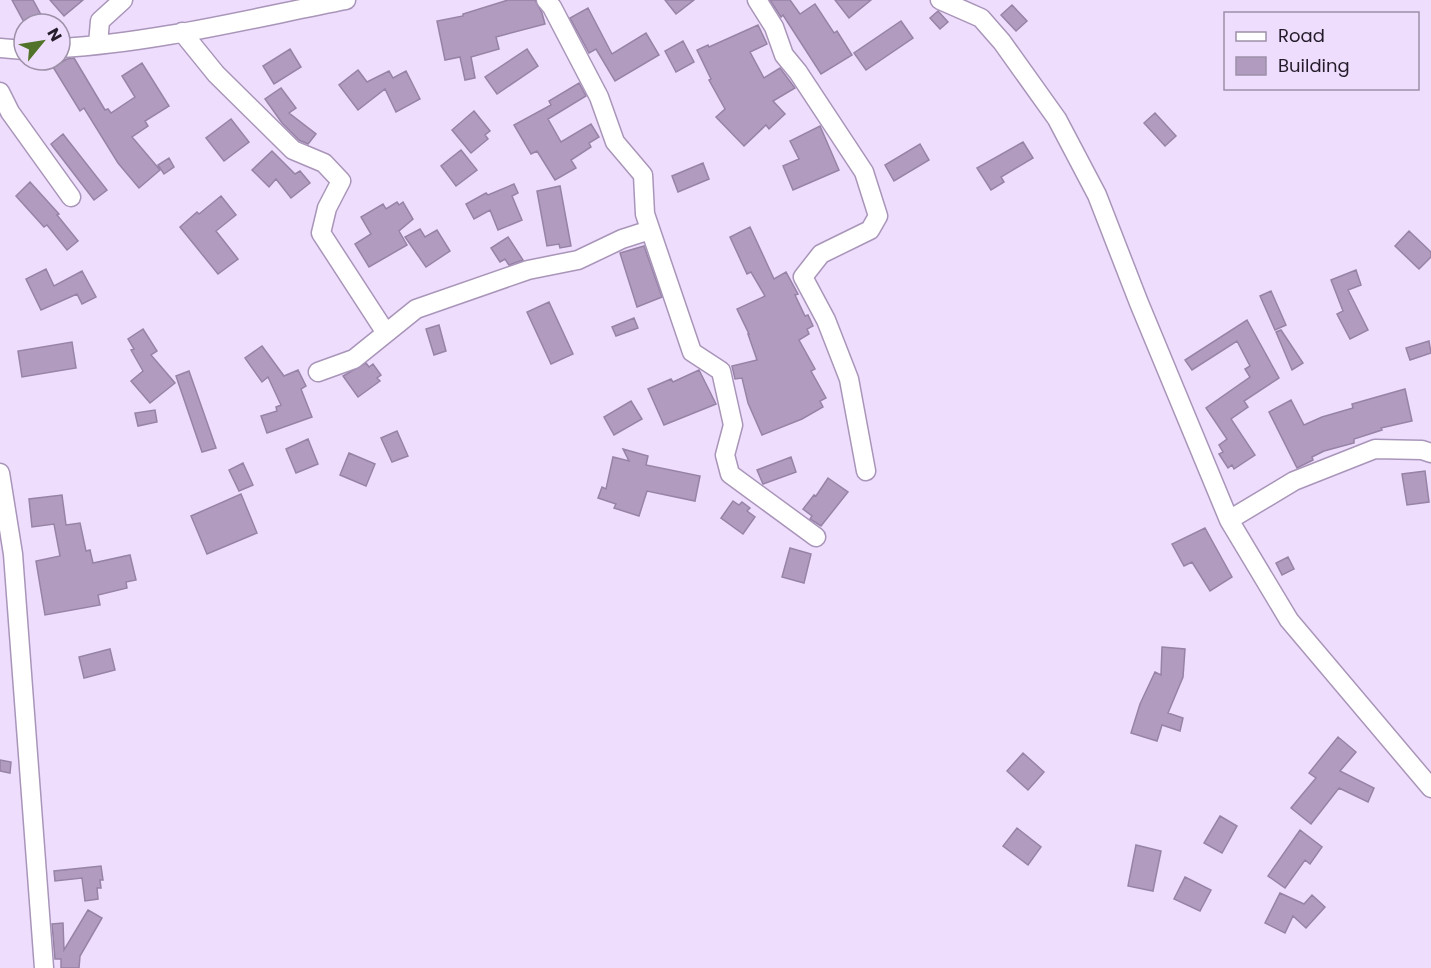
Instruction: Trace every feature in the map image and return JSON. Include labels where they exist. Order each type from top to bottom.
[{"type":"street","points":[[98,44],[100,21],[123,0]]},
{"type":"street","points":[[72,47],[182,32],[346,0]]},
{"type":"street","points":[[546,0],[552,7],[599,97],[615,142],[643,175],[645,214],[692,352],[721,371],[733,425],[725,456],[730,474],[816,537]]},
{"type":"street","points":[[757,0],[774,27],[784,55],[798,72],[864,172],[878,216],[870,230],[821,254],[803,277],[826,320],[849,379],[866,471]]},
{"type":"street","points":[[940,0],[981,18],[1002,42],[1057,119],[1097,195],[1143,314],[1229,520],[1289,620],[1431,788]]},
{"type":"street","points":[[182,32],[216,75],[293,150],[324,163],[341,181],[327,208],[321,233],[386,333]]},
{"type":"street","points":[[0,92],[10,112],[70,197]]},
{"type":"street","points":[[318,372],[354,359],[416,309],[528,270],[578,260],[622,239],[650,230]]},
{"type":"street","points":[[1229,520],[1294,481],[1374,450],[1422,450],[1431,453]]},
{"type":"street","points":[[0,473],[13,554],[44,968]]},
{"type":"building","points":[[12,0],[33,0],[40,12],[18,12]]},
{"type":"building","points":[[50,0],[83,0],[69,12],[60,12]]},
{"type":"building","points":[[508,0],[535,0],[545,24],[496,37],[499,49],[471,57],[475,78],[465,80],[460,57],[445,60],[437,21],[463,16],[463,14]]},
{"type":"building","points":[[665,0],[694,0],[676,14]]},
{"type":"building","points":[[770,0],[790,0],[800,14],[815,4],[834,33],[837,31],[852,55],[821,74],[783,15],[781,17]]},
{"type":"building","points":[[835,0],[871,0],[849,18]]},
{"type":"building","points":[[1012,5],[1027,21],[1016,31],[1001,15]]},
{"type":"building","points":[[588,8],[612,54],[646,33],[659,55],[615,81],[596,49],[589,53],[570,18]]},
{"type":"building","points":[[938,11],[948,22],[940,29],[930,18]]},
{"type":"building","points":[[901,21],[913,38],[866,70],[854,53]]},
{"type":"building","points":[[758,25],[767,44],[750,52],[764,78],[780,68],[795,88],[773,101],[785,114],[769,129],[766,125],[744,146],[716,117],[725,109],[709,80],[711,79],[697,50]]},
{"type":"building","points":[[683,41],[694,62],[676,72],[665,51]]},
{"type":"building","points":[[290,49],[301,67],[274,84],[263,66]]},
{"type":"building","points":[[527,49],[538,66],[497,94],[485,77]]},
{"type":"building","points":[[72,58],[74,58],[105,110],[108,109],[111,113],[135,97],[122,76],[142,63],[169,106],[145,121],[148,126],[132,137],[160,170],[139,188],[118,163],[84,108],[80,111],[56,72],[72,72]]},
{"type":"building","points":[[358,70],[367,82],[389,71],[393,78],[406,71],[420,99],[396,112],[385,89],[358,110],[339,85]]},
{"type":"building","points":[[579,83],[586,96],[548,119],[561,142],[591,124],[599,137],[589,143],[591,147],[571,160],[576,168],[555,180],[537,151],[531,154],[514,125],[551,105],[549,101]]},
{"type":"building","points":[[281,88],[296,108],[289,113],[316,134],[308,144],[299,140],[282,123],[265,99]]},
{"type":"building","points":[[474,111],[490,131],[485,135],[488,139],[471,153],[452,130]]},
{"type":"building","points":[[1155,113],[1176,136],[1165,146],[1144,123]]},
{"type":"building","points":[[231,119],[249,142],[224,161],[206,138]]},
{"type":"building","points":[[820,126],[839,170],[793,190],[783,166],[799,159],[790,141]]},
{"type":"building","points":[[63,134],[107,190],[94,200],[51,144]]},
{"type":"building","points":[[1023,142],[1033,158],[1001,177],[1004,182],[991,190],[977,168]]},
{"type":"building","points":[[920,144],[929,160],[894,181],[885,165]]},
{"type":"building","points":[[461,150],[477,170],[456,186],[441,166]]},
{"type":"building","points":[[272,151],[295,174],[300,171],[310,183],[291,198],[276,179],[269,187],[252,170]]},
{"type":"building","points":[[169,158],[174,167],[164,174],[158,165]]},
{"type":"building","points":[[703,163],[709,179],[678,192],[672,176]]},
{"type":"building","points":[[30,182],[59,214],[57,215],[78,241],[67,250],[47,225],[44,227],[16,196]]},
{"type":"building","points":[[514,184],[518,193],[512,196],[522,220],[498,230],[490,210],[474,219],[466,204],[486,193],[488,195]]},
{"type":"building","points":[[560,186],[571,246],[560,248],[559,244],[547,246],[537,191]]},
{"type":"building","points":[[221,196],[236,215],[216,231],[238,259],[218,274],[180,227]]},
{"type":"building","points":[[397,202],[399,205],[403,202],[413,219],[399,231],[407,245],[369,267],[355,244],[371,234],[361,217],[383,204],[386,209]]},
{"type":"building","points":[[750,227],[774,279],[786,272],[798,294],[795,295],[805,316],[808,315],[813,326],[807,329],[809,334],[799,340],[815,369],[811,371],[826,398],[820,401],[823,407],[802,419],[762,435],[748,403],[742,378],[735,379],[732,366],[757,360],[749,334],[737,309],[765,296],[751,272],[747,274],[730,237]]},
{"type":"building","points":[[420,229],[425,237],[437,230],[450,251],[426,267],[405,237]]},
{"type":"building","points":[[1409,231],[1431,252],[1431,257],[1419,269],[1395,246]]},
{"type":"building","points":[[508,237],[523,260],[509,265],[505,259],[500,262],[491,248]]},
{"type":"building","points":[[644,246],[662,297],[637,307],[620,253]]},
{"type":"building","points":[[46,269],[54,286],[82,271],[96,297],[82,304],[77,294],[41,310],[26,279]]},
{"type":"building","points":[[1356,270],[1361,285],[1348,290],[1368,330],[1350,339],[1337,314],[1343,311],[1331,280]]},
{"type":"building","points":[[1271,291],[1286,325],[1275,330],[1260,296]]},
{"type":"building","points":[[549,302],[573,354],[551,364],[527,312]]},
{"type":"building","points":[[634,318],[638,328],[616,336],[612,327]]},
{"type":"building","points":[[1247,320],[1279,378],[1244,401],[1248,407],[1231,419],[1255,455],[1234,469],[1232,465],[1228,468],[1219,454],[1223,452],[1219,445],[1227,439],[1206,408],[1250,377],[1245,369],[1250,366],[1237,341],[1192,370],[1185,360]]},
{"type":"building","points":[[439,325],[446,351],[434,355],[426,329]]},
{"type":"building","points":[[143,329],[157,351],[151,355],[175,383],[150,403],[131,381],[143,371],[131,350],[134,349],[128,339]]},
{"type":"building","points":[[1281,330],[1303,363],[1292,370],[1276,332]]},
{"type":"building","points":[[1429,341],[1431,353],[1410,360],[1406,348]]},
{"type":"building","points":[[72,342],[76,368],[22,377],[18,351]]},
{"type":"building","points":[[262,346],[284,376],[298,370],[306,386],[301,389],[312,417],[267,433],[261,416],[277,411],[276,407],[281,405],[268,377],[262,382],[245,358]]},
{"type":"building","points":[[366,363],[369,367],[373,364],[381,375],[377,378],[380,381],[358,397],[343,376]]},
{"type":"building","points":[[699,370],[716,404],[664,425],[648,389],[671,379],[673,382]]},
{"type":"building","points":[[189,371],[216,448],[202,452],[176,376]]},
{"type":"building","points":[[1405,389],[1412,421],[1381,428],[1382,430],[1354,439],[1354,443],[1324,451],[1297,468],[1269,412],[1291,400],[1304,425],[1353,408],[1352,404]]},
{"type":"building","points":[[631,401],[642,419],[614,435],[604,417]]},
{"type":"building","points":[[155,410],[157,422],[138,426],[135,413]]},
{"type":"building","points":[[397,431],[408,456],[392,462],[381,438]]},
{"type":"building","points":[[308,439],[318,464],[296,473],[286,449]]},
{"type":"building","points":[[623,449],[648,456],[646,465],[700,476],[695,501],[647,491],[639,516],[614,508],[616,504],[598,498],[602,487],[606,489],[613,457],[629,461]]},
{"type":"building","points":[[349,453],[375,464],[366,486],[340,475]]},
{"type":"building","points":[[791,457],[796,472],[763,484],[757,470]]},
{"type":"building","points":[[243,463],[253,485],[239,491],[229,470]]},
{"type":"building","points":[[1425,471],[1429,502],[1407,505],[1402,474]]},
{"type":"building","points":[[828,478],[848,492],[821,526],[810,519],[812,516],[803,509],[814,495],[816,496]]},
{"type":"building","points":[[241,494],[257,533],[207,554],[191,516]]},
{"type":"building","points":[[62,495],[66,525],[80,523],[86,551],[90,550],[93,563],[130,555],[136,580],[126,582],[127,588],[98,595],[100,605],[45,615],[36,561],[60,556],[54,524],[32,527],[29,499]]},
{"type":"building","points":[[733,501],[739,505],[742,502],[750,508],[747,511],[755,517],[743,534],[721,518]]},
{"type":"building","points":[[1205,528],[1232,577],[1210,591],[1192,562],[1184,566],[1172,544]]},
{"type":"building","points":[[790,548],[811,554],[804,583],[782,577]]},
{"type":"building","points":[[1288,557],[1294,569],[1282,575],[1276,563]]},
{"type":"building","points":[[1162,647],[1185,649],[1183,677],[1168,713],[1183,718],[1180,731],[1162,725],[1157,741],[1131,733],[1140,704],[1155,672],[1161,675]]},
{"type":"building","points":[[110,649],[115,670],[84,678],[79,657]]},
{"type":"building","points":[[1338,737],[1356,752],[1340,771],[1374,788],[1368,802],[1339,788],[1311,824],[1291,808],[1316,778],[1309,773]]},
{"type":"building","points":[[1023,753],[1044,772],[1028,790],[1007,771]]},
{"type":"building","points":[[0,760],[11,762],[10,773],[0,771]]},
{"type":"building","points":[[1220,816],[1237,826],[1222,853],[1204,843]]},
{"type":"building","points":[[1017,828],[1041,847],[1028,865],[1003,846]]},
{"type":"building","points":[[1300,830],[1322,847],[1310,864],[1305,860],[1285,888],[1268,876]]},
{"type":"building","points":[[1136,845],[1161,851],[1153,891],[1128,886]]},
{"type":"building","points":[[101,866],[103,880],[100,880],[101,888],[97,888],[98,899],[85,901],[82,878],[55,881],[54,871]]},
{"type":"building","points":[[1185,877],[1211,890],[1200,911],[1174,899]]},
{"type":"building","points":[[1280,893],[1304,904],[1312,895],[1325,907],[1306,928],[1293,916],[1285,933],[1265,923]]},
{"type":"building","points":[[88,910],[102,918],[80,956],[79,968],[61,968],[61,959],[55,959],[52,924],[63,923],[64,950]]}]
